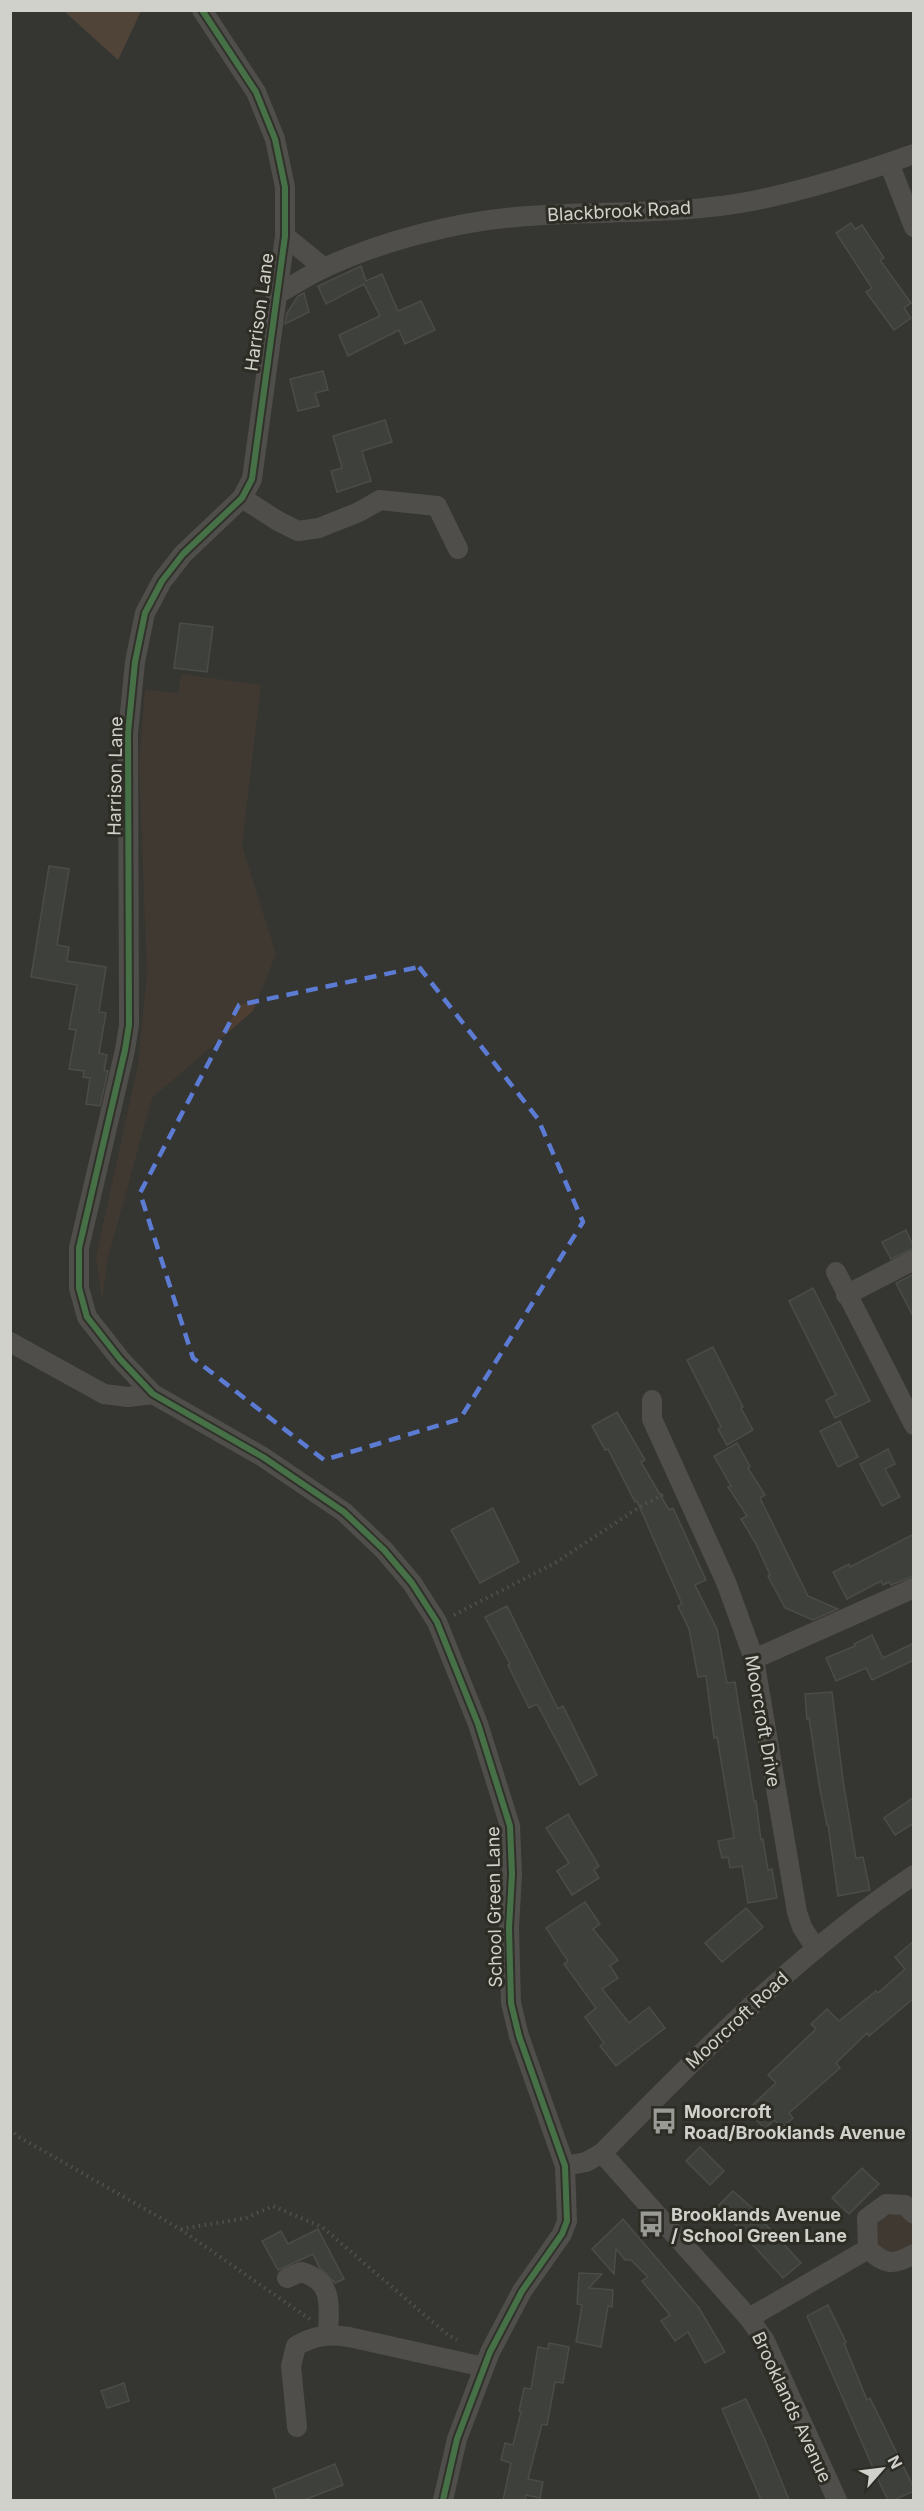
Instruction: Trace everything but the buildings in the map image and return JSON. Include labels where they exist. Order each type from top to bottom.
[{"type":"street","name":"Harrison Lane","points":[[153,1394],[120,1359],[87,1317],[79,1288],[79,1248],[129,1025],[128,733],[135,662],[145,613],[162,581],[183,554],[242,498],[252,479],[285,236],[285,187],[275,139],[256,92],[202,10]]},
{"type":"street","name":"Blackbrook Road","points":[[276,295],[324,268],[404,239],[464,224],[516,217],[696,207],[751,201],[803,189],[914,154]]},
{"type":"street","points":[[889,163],[912,218]]},
{"type":"street","points":[[285,236],[324,268]]},
{"type":"street","points":[[242,498],[298,531],[319,528],[359,512],[380,500],[437,506],[458,549]]},
{"type":"street","points":[[846,1295],[914,1260]]},
{"type":"street","points":[[836,1272],[914,1425]]},
{"type":"street","points":[[10,1342],[40,1361],[104,1394],[128,1397],[153,1394]]},
{"type":"street","name":"School Green Lane","points":[[153,1394],[263,1457],[344,1512],[384,1550],[412,1583],[437,1622],[478,1724],[510,1826],[511,2004],[519,2037],[565,2166],[567,2221],[562,2234],[522,2291],[483,2367],[457,2439],[443,2500]]},
{"type":"street","name":"Moorcroft Drive","points":[[652,1400],[652,1419],[726,1582],[754,1659],[797,1912],[802,1927],[816,1949]]},
{"type":"street","points":[[754,1659],[914,1587]]},
{"type":"street","name":"Moorcroft Road","points":[[565,2166],[586,2162],[602,2153],[769,1988],[889,1891],[914,1875]]},
{"type":"street","name":"Brooklands Avenue","points":[[602,2153],[749,2318],[765,2341],[837,2500]]},
{"type":"street","points":[[914,2214],[905,2205],[886,2204],[867,2218],[868,2249],[882,2261],[898,2263],[914,2254]]},
{"type":"street","points":[[749,2318],[868,2249]]},
{"type":"street","points":[[287,2278],[301,2272],[313,2275],[320,2281],[330,2299],[328,2334]]},
{"type":"street","points":[[297,2427],[291,2366],[296,2346],[311,2337],[328,2334],[483,2367]]},
{"type":"path","points":[[437,1622],[460,1613],[555,1563],[638,1508],[682,1484]]},
{"type":"path","points":[[10,2129],[19,2137],[180,2229],[246,2218],[273,2206],[322,2227],[452,2336]]},
{"type":"highlighted area","points":[[419,967],[538,1119],[583,1222],[460,1419],[324,1460],[193,1358],[140,1193],[239,1005]]},
{"type":"shaded area","points":[[64,11],[141,11],[118,60]]},
{"type":"shaded area","points":[[181,674],[261,685],[242,845],[276,954],[253,1011],[152,1098],[107,1262],[102,1303],[96,1257],[138,1064],[147,974],[139,762],[145,690],[178,693]]},
{"type":"shaded area","points":[[895,2214],[903,2215],[909,2220],[914,2226],[914,2242],[909,2248],[903,2253],[895,2254],[887,2253],[881,2248],[876,2242],[875,2234],[876,2226],[881,2220],[887,2215]]},
{"type":"cycle path","points":[[202,10],[256,92],[275,139],[285,187],[285,236],[252,479],[242,498],[183,554],[162,581],[145,613],[135,662],[128,733],[129,1025],[79,1248],[79,1288],[87,1317],[120,1359],[153,1394],[263,1457],[344,1512],[384,1550],[412,1583],[437,1622],[478,1724],[510,1826],[511,2003],[519,2036],[565,2166],[567,2221],[562,2234],[522,2291],[490,2352],[457,2439],[443,2500]]},
{"type":"place","name":"Moorcroft Road/Brooklands Avenue","points":[[664,2121]]},
{"type":"place","name":"Brooklands Avenue / School Green Lane","points":[[651,2224]]}]
